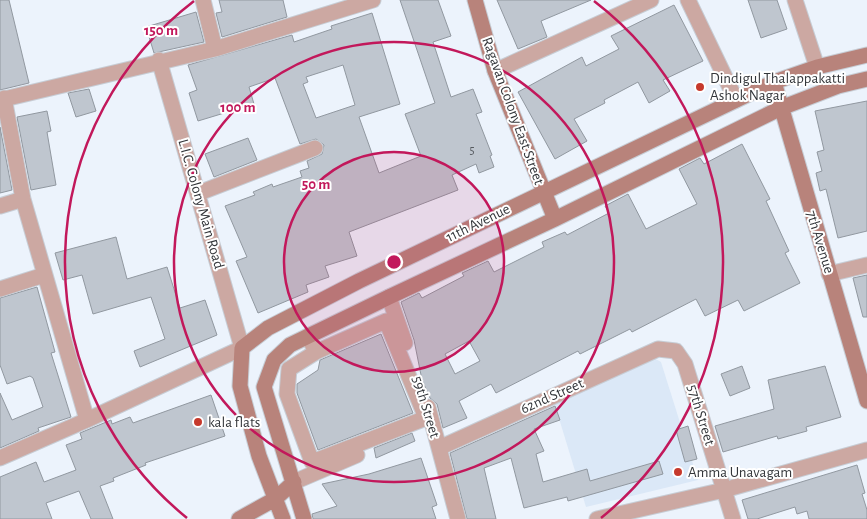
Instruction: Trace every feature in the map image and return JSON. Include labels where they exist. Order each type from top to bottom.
[{"type":"main road","name":"Ragavan Colony East Street","points":[[475,0],[495,71],[542,192],[555,220]]},
{"type":"main road","name":"11th Avenue","points":[[242,348],[268,328],[359,281],[774,82],[817,68],[867,56]]},
{"type":"main road","name":"11th Avenue","points":[[300,517],[294,482],[264,387],[274,360],[290,345],[389,296],[555,220],[781,108],[838,86],[867,80]]},
{"type":"main road","name":"7th Avenue","points":[[774,82],[867,401]]},
{"type":"main road","points":[[242,348],[240,386],[259,456],[283,519]]},
{"type":"main road","points":[[239,519],[275,499],[294,482]]},
{"type":"street","points":[[203,0],[215,48]]},
{"type":"street","points":[[88,420],[23,199],[2,99],[215,48],[373,0]]},
{"type":"street","points":[[495,71],[652,0]]},
{"type":"street","points":[[688,0],[736,100]]},
{"type":"street","points":[[795,0],[817,68]]},
{"type":"street","name":"L.I.C. Colony Main Road","points":[[159,60],[242,348]]},
{"type":"street","points":[[198,193],[316,148]]},
{"type":"street","points":[[0,206],[23,199]]},
{"type":"street","points":[[829,274],[867,265]]},
{"type":"street","points":[[0,289],[44,275]]},
{"type":"street","name":"59th Street","points":[[389,296],[434,423],[458,519]]},
{"type":"street","points":[[386,321],[426,418],[312,462],[287,394],[289,368],[316,352],[386,321]]},
{"type":"street","points":[[308,336],[316,352]]},
{"type":"street","points":[[0,458],[88,420],[242,348]]},
{"type":"street","name":"62nd Street","points":[[439,448],[553,395],[658,349],[666,348]]},
{"type":"street","name":"57th Street","points":[[666,348],[676,351],[685,364],[733,519]]},
{"type":"street","points":[[294,482],[434,423]]},
{"type":"street","points":[[596,519],[724,490],[867,450]]},
{"type":"shaded area","points":[[652,357],[661,362],[698,480],[586,507],[554,402]]},
{"type":"building","points":[[0,0],[9,0],[29,83],[0,90]]},
{"type":"building","points":[[219,0],[283,0],[287,17],[222,37],[216,13],[222,12]]},
{"type":"building","points":[[400,0],[438,0],[451,36],[433,42],[451,97],[473,89],[482,112],[476,114],[492,155],[490,156],[494,167],[479,173],[476,164],[452,175],[458,190],[349,232],[357,256],[325,266],[329,277],[306,285],[308,292],[258,313],[236,261],[247,257],[225,206],[255,195],[253,192],[272,184],[273,187],[302,177],[300,171],[309,168],[307,161],[322,154],[324,145],[316,139],[300,144],[275,78],[249,87],[254,104],[198,121],[189,93],[197,90],[188,65],[292,35],[294,42],[332,29],[331,26],[372,13],[400,104],[359,117],[379,173],[421,156],[405,114],[435,103]],"holes":[[[343,65],[355,105],[316,118],[303,84],[308,82],[306,77]]]},
{"type":"building","points":[[497,0],[591,0],[541,21],[547,37],[518,49]]},
{"type":"building","points":[[748,0],[777,0],[787,29],[761,38]]},
{"type":"building","points":[[674,5],[703,61],[663,80],[670,91],[649,103],[638,82],[604,100],[605,103],[574,119],[587,141],[555,159],[518,92],[582,57],[586,66],[619,49],[611,36]]},
{"type":"building","points":[[196,12],[204,42],[154,53],[146,27]]},
{"type":"building","points":[[89,89],[96,111],[76,117],[68,93]]},
{"type":"building","points":[[867,101],[867,231],[838,238],[826,189],[820,191],[816,173],[822,171],[817,152],[824,150],[815,111]]},
{"type":"building","points":[[47,111],[51,131],[47,132],[56,185],[31,190],[17,117]]},
{"type":"building","points":[[0,127],[12,190],[0,193]]},
{"type":"building","points":[[248,138],[257,160],[214,177],[205,154]]},
{"type":"building","points":[[742,144],[770,199],[766,201],[789,251],[785,253],[800,283],[744,311],[738,300],[705,316],[696,299],[632,332],[630,329],[580,354],[578,351],[496,393],[491,384],[459,401],[467,418],[443,428],[437,404],[430,398],[422,380],[414,340],[401,302],[419,293],[422,298],[464,276],[462,273],[488,261],[494,272],[544,247],[542,242],[565,232],[567,235],[609,213],[605,206],[628,194],[646,229],[697,204],[679,169],[700,158],[704,164]],"holes":[[[469,341],[480,361],[455,374],[445,354]]]},
{"type":"building","points":[[116,237],[127,279],[167,267],[180,308],[205,300],[217,335],[140,367],[134,351],[165,339],[151,297],[93,314],[82,275],[63,280],[55,253]]},
{"type":"building","points":[[867,275],[867,317],[863,317],[853,278]]},
{"type":"building","points":[[37,287],[55,352],[51,353],[71,417],[38,428],[39,431],[0,448],[0,393],[12,420],[43,407],[33,378],[30,376],[7,384],[0,365],[0,298]]},
{"type":"building","points":[[381,334],[413,413],[318,450],[297,393],[297,384],[318,370],[320,360]]},
{"type":"building","points":[[742,366],[750,388],[730,396],[721,374]]},
{"type":"building","points":[[825,366],[841,417],[806,427],[807,431],[778,439],[777,436],[723,452],[715,426],[774,409],[768,380]]},
{"type":"building","points":[[211,395],[225,436],[145,463],[146,465],[113,478],[114,481],[100,486],[113,519],[91,519],[79,491],[46,503],[52,519],[0,519],[0,477],[36,462],[44,482],[76,470],[66,445],[82,439],[80,433],[111,420],[112,424],[130,417],[133,423]]},
{"type":"building","points":[[555,406],[560,420],[534,429],[544,451],[536,454],[543,482],[587,469],[590,481],[659,461],[663,474],[568,501],[567,497],[524,508],[511,458],[484,468],[496,519],[467,519],[450,453]]},
{"type":"building","points":[[688,426],[697,459],[685,462],[676,430]]},
{"type":"building","points":[[412,433],[415,441],[376,458],[374,448]]},
{"type":"building","points":[[421,458],[437,505],[432,507],[436,519],[313,519],[312,514],[337,506],[322,484],[369,474]]},
{"type":"building","points":[[857,465],[865,493],[862,494],[867,510],[867,519],[809,519],[807,511],[797,514],[795,507],[757,519],[748,519],[742,500]]},
{"type":"place","name":"Dindigul Thalappakatti Ashok Nagar","points":[[700,87]]},
{"type":"place","name":"kala flats","points":[[198,422]]},
{"type":"place","name":"Amma Unavagam","points":[[678,472]]}]
